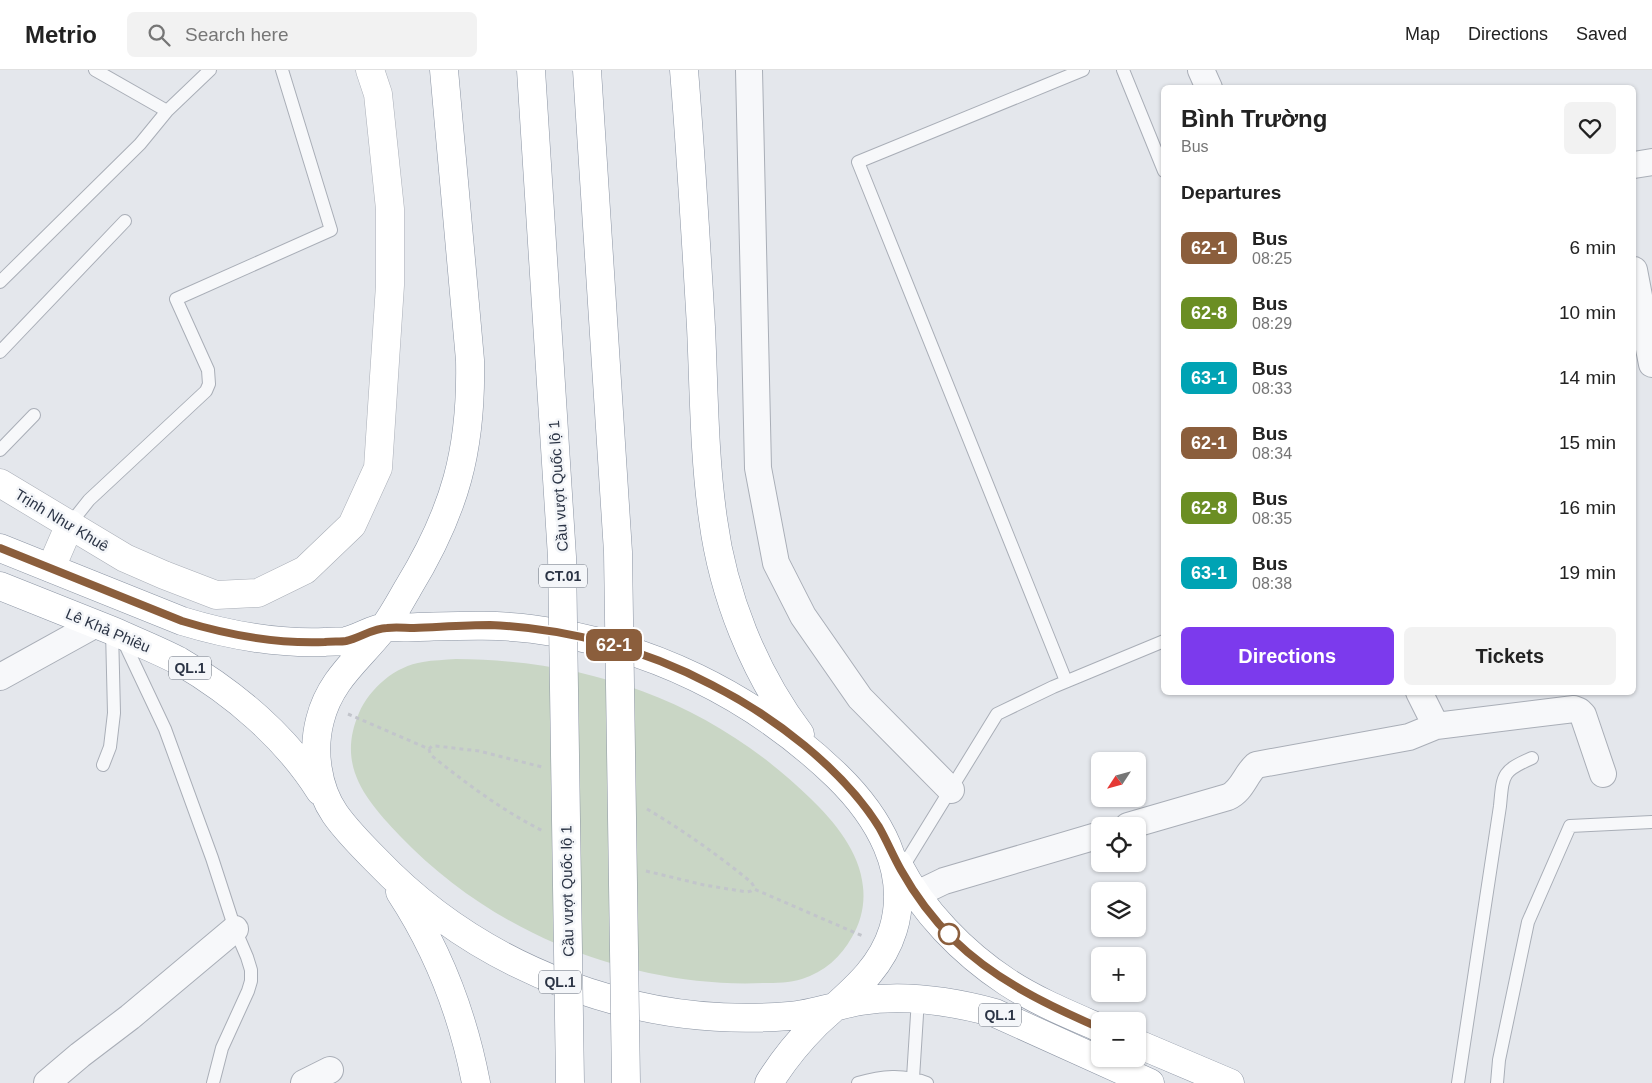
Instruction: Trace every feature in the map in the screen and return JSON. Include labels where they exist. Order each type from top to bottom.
[{"type":"main road","name":"Trịnh Như Khuê","points":[[0,483],[125,558],[216,595],[258,593],[305,570],[352,525],[378,468],[390,285],[390,209],[378,94],[370,70]]},
{"type":"main road","points":[[384,628],[421,567],[447,513],[462,462],[469,423],[471,392],[470,360],[444,70]]},
{"type":"main road","name":"Cầu vượt Quốc lộ 1","points":[[531,70],[562,557],[570,1083]]},
{"type":"main road","points":[[587,70],[618,552],[626,1083]]},
{"type":"main road","points":[[684,70],[699,289],[709,482],[720,559],[730,596],[759,666],[782,706],[820,759]]},
{"type":"main road","points":[[51,568],[70,524]]},
{"type":"main road","name":"QL.1","points":[[0,548],[204,628],[243,636],[274,641],[346,641],[384,628],[455,625],[530,628],[604,642],[676,667],[751,707],[820,759],[850,789],[878,827],[901,870],[917,894],[953,938],[988,969],[1008,983],[1056,1009],[1091,1024]]},
{"type":"main road","points":[[110,591],[125,558]]},
{"type":"main road","name":"Lê Khả Phiêu","points":[[0,586],[110,630],[170,657],[204,677],[254,715],[298,761],[335,813]]},
{"type":"main road","name":"QL.1","points":[[384,628],[346,668],[334,685],[325,704],[319,721],[317,739],[319,776],[335,813],[385,870],[436,913],[475,940],[508,959],[582,991],[623,1003],[665,1011],[707,1016],[750,1018],[792,1016],[865,1000],[918,998],[961,1004],[995,1013],[1150,1083]]},
{"type":"main road","name":"QL.1","points":[[838,1005],[864,980],[877,964],[887,946],[894,927],[898,907],[898,886],[895,865],[888,845]]},
{"type":"main road","points":[[385,870],[417,920],[443,973],[471,1054],[476,1083]]},
{"type":"main road","points":[[769,1083],[795,1046],[838,1005]]},
{"type":"main road","points":[[1146,1047],[1230,1083]]},
{"type":"street","points":[[749,70],[758,468],[776,563],[803,616],[860,698],[951,790]]},
{"type":"street","points":[[1201,70],[1208,85]]},
{"type":"street","points":[[1636,165],[1652,162]]},
{"type":"street","points":[[1636,283],[1652,364]]},
{"type":"street","points":[[0,677],[110,630]]},
{"type":"street","points":[[1420,695],[1436,726]]},
{"type":"street","points":[[1146,821],[1228,798],[1234,794],[1248,772],[1256,765],[1409,737],[1436,726],[1574,709],[1579,710],[1583,715],[1603,774]]},
{"type":"street","points":[[917,894],[944,881],[1091,837]]},
{"type":"street","points":[[47,1083],[130,1017],[235,929]]},
{"type":"street","points":[[304,1083],[330,1070]]},
{"type":"lane","points":[[95,70],[166,111]]},
{"type":"lane","points":[[0,282],[140,144],[166,111],[210,70]]},
{"type":"lane","points":[[70,524],[89,500],[206,392],[209,384],[208,370],[176,299],[331,230],[282,70]]},
{"type":"lane","points":[[1066,681],[858,162],[1084,70]]},
{"type":"lane","points":[[1123,70],[1161,164]]},
{"type":"lane","points":[[0,352],[125,221]]},
{"type":"lane","points":[[0,450],[34,415]]},
{"type":"lane","points":[[103,765],[110,747],[114,721],[110,630]]},
{"type":"lane","points":[[110,630],[165,729],[251,970],[251,981],[222,1048],[213,1083]]},
{"type":"lane","points":[[901,870],[997,714],[1066,681],[1161,642]]},
{"type":"lane","points":[[1458,1083],[1500,806],[1502,781],[1507,772],[1532,758]]},
{"type":"lane","points":[[1497,1083],[1528,922],[1570,826],[1652,822]]},
{"type":"lane","points":[[914,1078],[918,998]]},
{"type":"lane","points":[[858,1083],[878,1077],[914,1078],[927,1083]]},
{"type":"path","points":[[325,704],[429,749]]},
{"type":"path","points":[[754,889],[887,946]]},
{"type":"green space","points":[[456,659],[506,661],[555,668],[602,678],[647,693],[690,712],[732,736],[772,765],[810,798],[837,827],[857,862],[863,887],[863,906],[855,931],[843,951],[818,972],[802,979],[788,982],[710,982],[658,975],[606,962],[557,944],[493,911],[453,884],[417,853],[376,809],[358,781],[353,766],[351,750],[353,732],[359,713],[370,695],[393,673],[413,664]]},
{"type":"bus line","name":"62-1","points":[[0,548],[182,621],[212,630],[243,636],[274,641],[346,641],[384,628],[492,625],[530,628],[604,642],[676,667],[751,707],[820,759],[850,789],[878,827],[901,870],[925,906],[970,954],[1008,983],[1056,1009],[1091,1024]]}]
